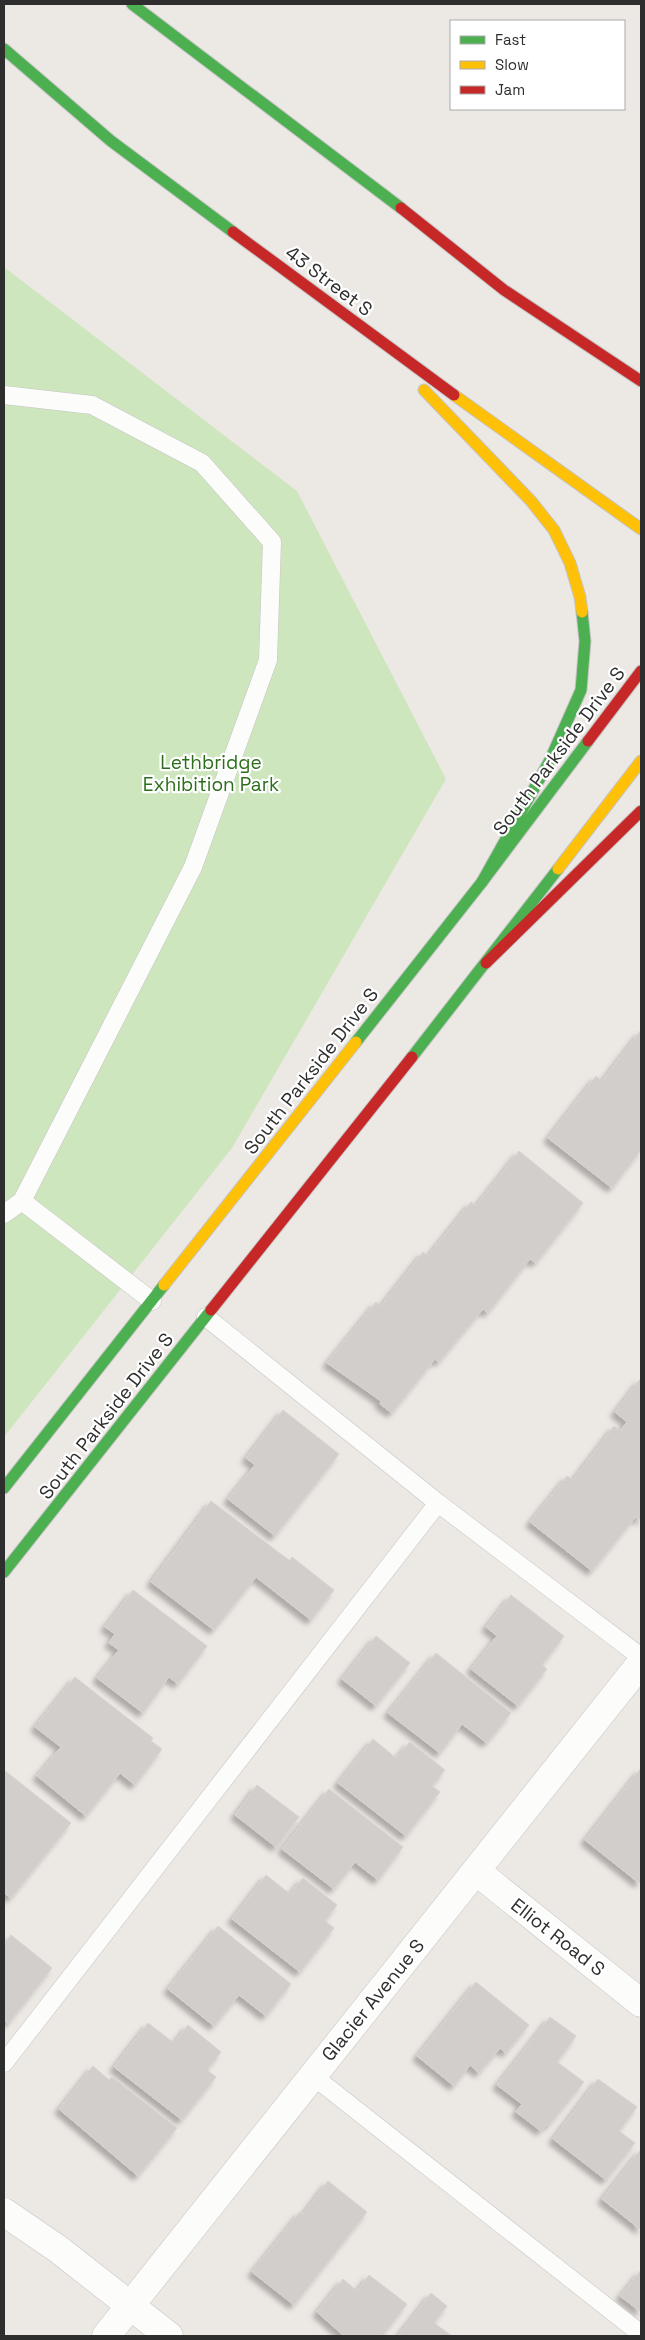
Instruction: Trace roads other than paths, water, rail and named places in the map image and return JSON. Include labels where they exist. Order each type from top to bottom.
[{"type":"main road","points":[[132,4],[379,191],[504,290],[641,381]]},
{"type":"main road","name":"43 Street S","points":[[4,49],[111,141],[375,338],[641,529]]},
{"type":"main road","points":[[375,338],[531,501],[554,530],[570,562],[580,598],[585,641],[581,690],[550,760],[482,882]]},
{"type":"main road","name":"South Parkside Drive S","points":[[4,1488],[482,882],[641,671]]},
{"type":"main road","name":"South Parkside Drive S","points":[[4,1572],[486,963],[641,761]]},
{"type":"main road","points":[[486,963],[641,811]]},
{"type":"street","name":"Glacier Avenue S","points":[[106,2336],[641,1663]]},
{"type":"street","name":"Elliot Road S","points":[[476,1871],[641,2003]]},
{"type":"street","points":[[4,2212],[58,2249],[169,2336]]},
{"type":"lane","points":[[4,395],[92,405],[202,464],[272,542],[268,660],[193,867],[22,1201],[4,1214]]},
{"type":"lane","points":[[22,1201],[152,1301]]},
{"type":"lane","points":[[206,1317],[438,1503],[641,1657]]},
{"type":"lane","points":[[4,2062],[438,1503]]},
{"type":"lane","points":[[312,2076],[641,2334]]},
{"type":"park label","name":"Lethbridge Exhibition Park","points":[[211,773]]}]
